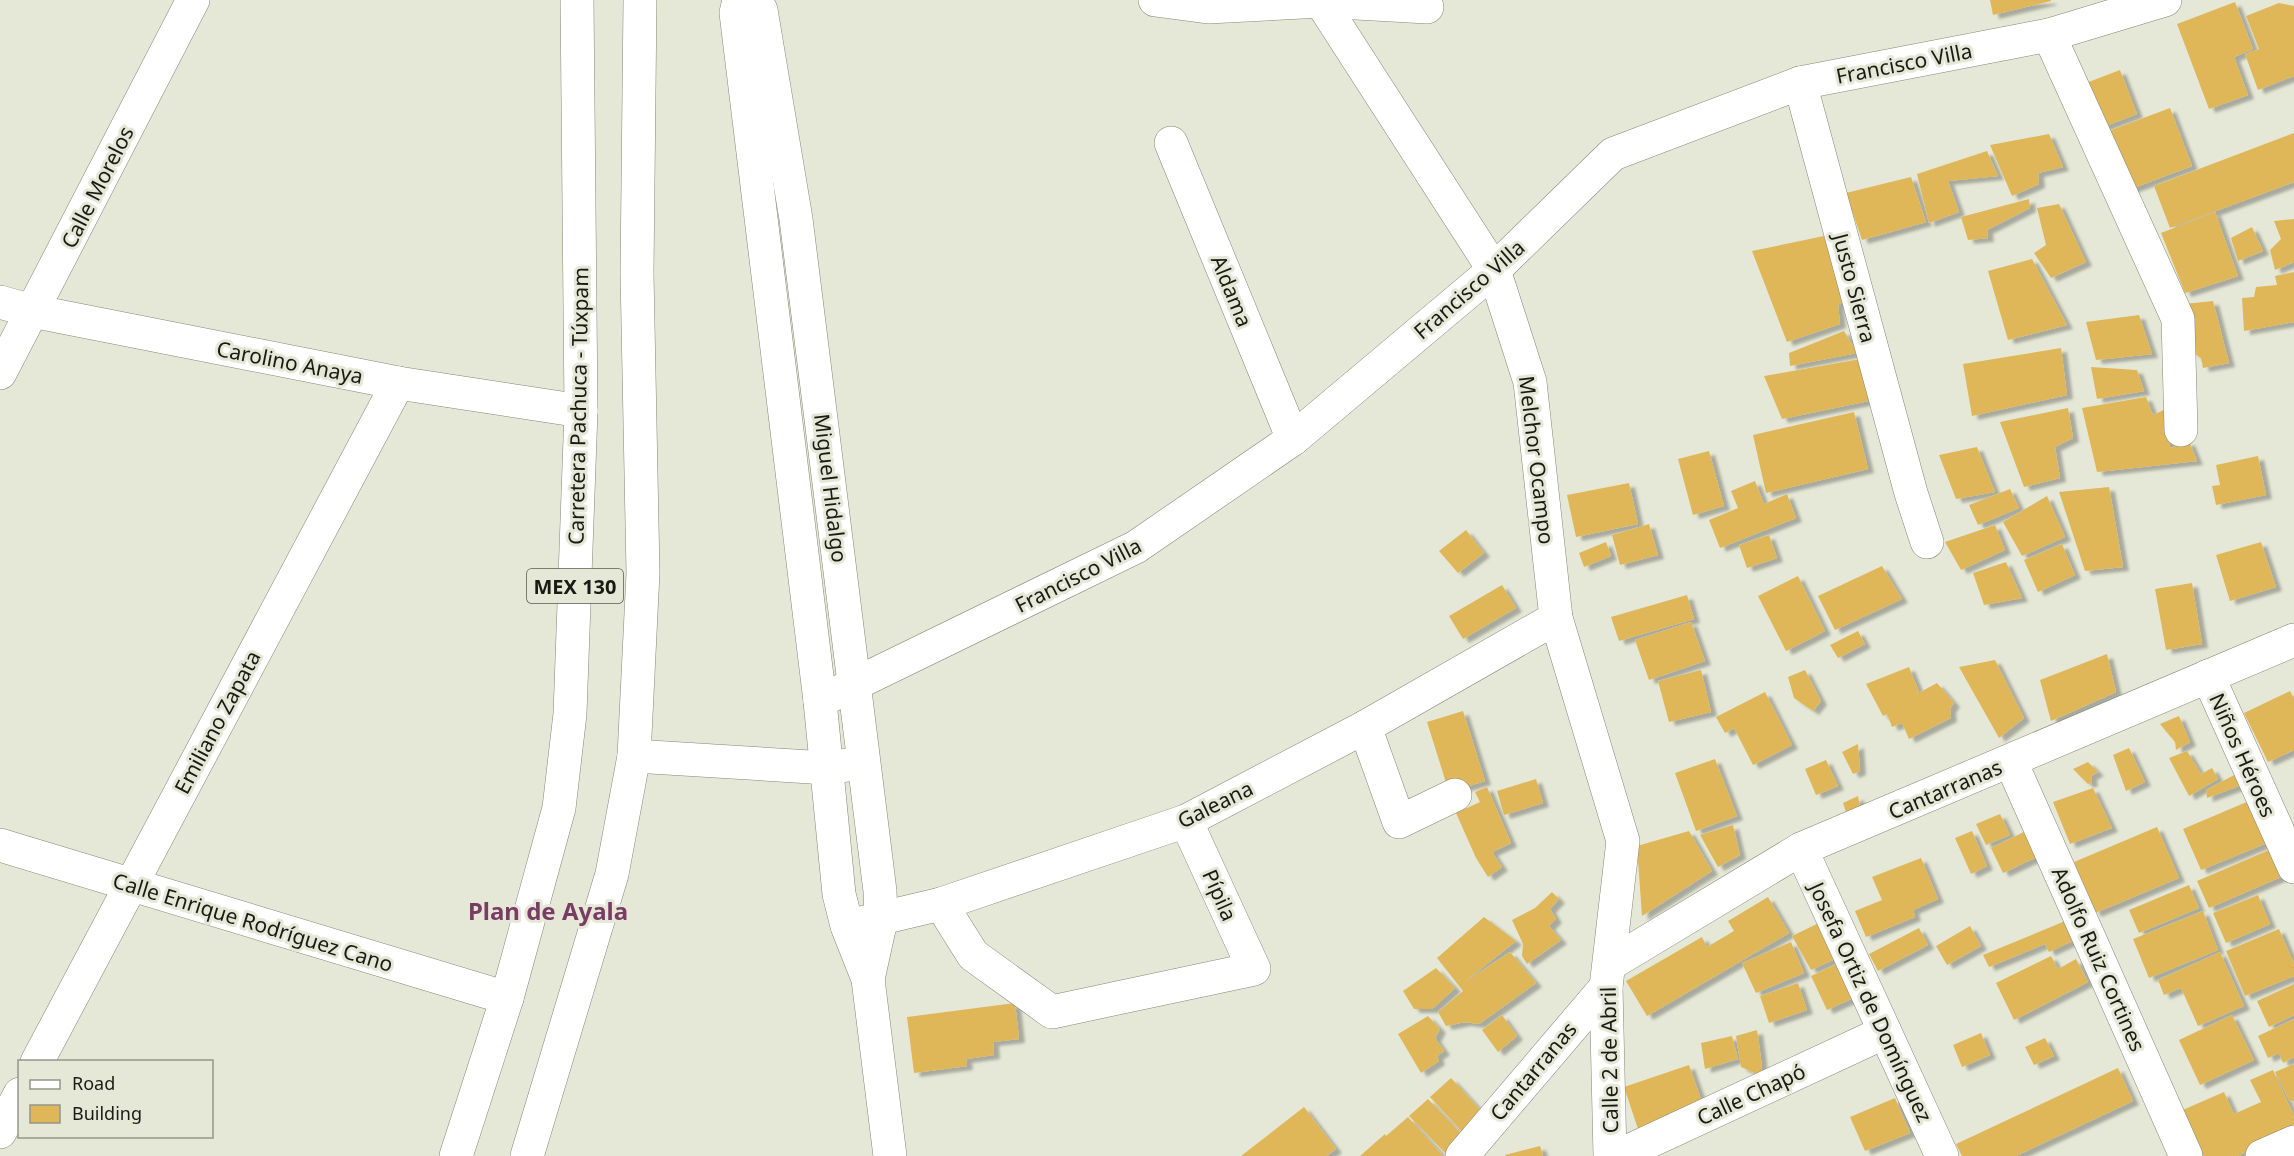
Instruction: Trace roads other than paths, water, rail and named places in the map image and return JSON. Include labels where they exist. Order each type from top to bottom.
[{"type":"street","name":"Calle Morelos","points":[[0,373],[193,0]]},
{"type":"street","name":"Carretera Pachuca - Túxpam","points":[[456,1156],[507,998],[560,808],[570,714],[581,411],[577,0]]},
{"type":"street","name":"MEX 130","points":[[527,1156],[612,874],[634,756],[643,573],[637,273],[640,0]]},
{"type":"street","name":"Miguel Hidalgo","points":[[739,0],[736,13],[820,701],[839,894],[847,926],[868,980],[890,1156]]},
{"type":"street","name":"Miguel Hidalgo","points":[[752,0],[761,10],[802,263],[866,763],[881,920],[868,980]]},
{"type":"street","points":[[1155,0],[1208,7],[1320,0],[1427,7]]},
{"type":"street","name":"Melchor Ocampo","points":[[1320,0],[1494,270],[1530,382],[1556,618],[1623,841],[1608,975]]},
{"type":"street","name":"Francisco Villa","points":[[820,701],[1136,547],[1293,439],[1494,270],[1612,154],[1800,83],[2049,35],[2165,0]]},
{"type":"street","points":[[2049,35],[2178,319],[2181,430]]},
{"type":"street","name":"Justo Sierra","points":[[1800,83],[1911,493],[1927,542]]},
{"type":"street","name":"Aldama","points":[[1171,142],[1293,439]]},
{"type":"street","points":[[767,267],[802,263]]},
{"type":"street","name":"Carolino Anaya","points":[[0,302],[32,311],[398,383],[581,411]]},
{"type":"street","name":"Emiliano Zapata","points":[[38,1060],[398,383]]},
{"type":"street","name":"Galeana","points":[[847,926],[881,920],[941,904],[1186,820],[1365,727],[1556,618]]},
{"type":"street","name":"Cantarranas","points":[[1462,1156],[1608,975],[1801,849],[2011,762],[2294,640]]},
{"type":"street","name":"Niños Héroes","points":[[2208,676],[2294,867]]},
{"type":"street","points":[[1365,727],[1399,822],[1455,795]]},
{"type":"street","points":[[634,756],[827,768],[866,763]]},
{"type":"street","name":"Adolfo Ruiz Cortines","points":[[2011,762],[2186,1156]]},
{"type":"street","name":"Pípila","points":[[941,904],[973,955],[1052,1012],[1254,969],[1186,820]]},
{"type":"street","name":"Calle Enrique Rodríguez Cano","points":[[0,845],[129,886],[507,998]]},
{"type":"street","name":"Josefa Ortiz de Domínguez","points":[[1801,849],[1942,1156]]},
{"type":"street","name":"Calle 2 de Abril","points":[[1608,975],[1610,1156]]},
{"type":"street","name":"Calle Chapó","points":[[1618,1156],[1885,1032]]},
{"type":"street","points":[[0,1132],[18,1098]]},
{"type":"street","points":[[2262,1156],[2294,1142]]},
{"type":"district","name":"Plan de Ayala","points":[[548,910]]}]
